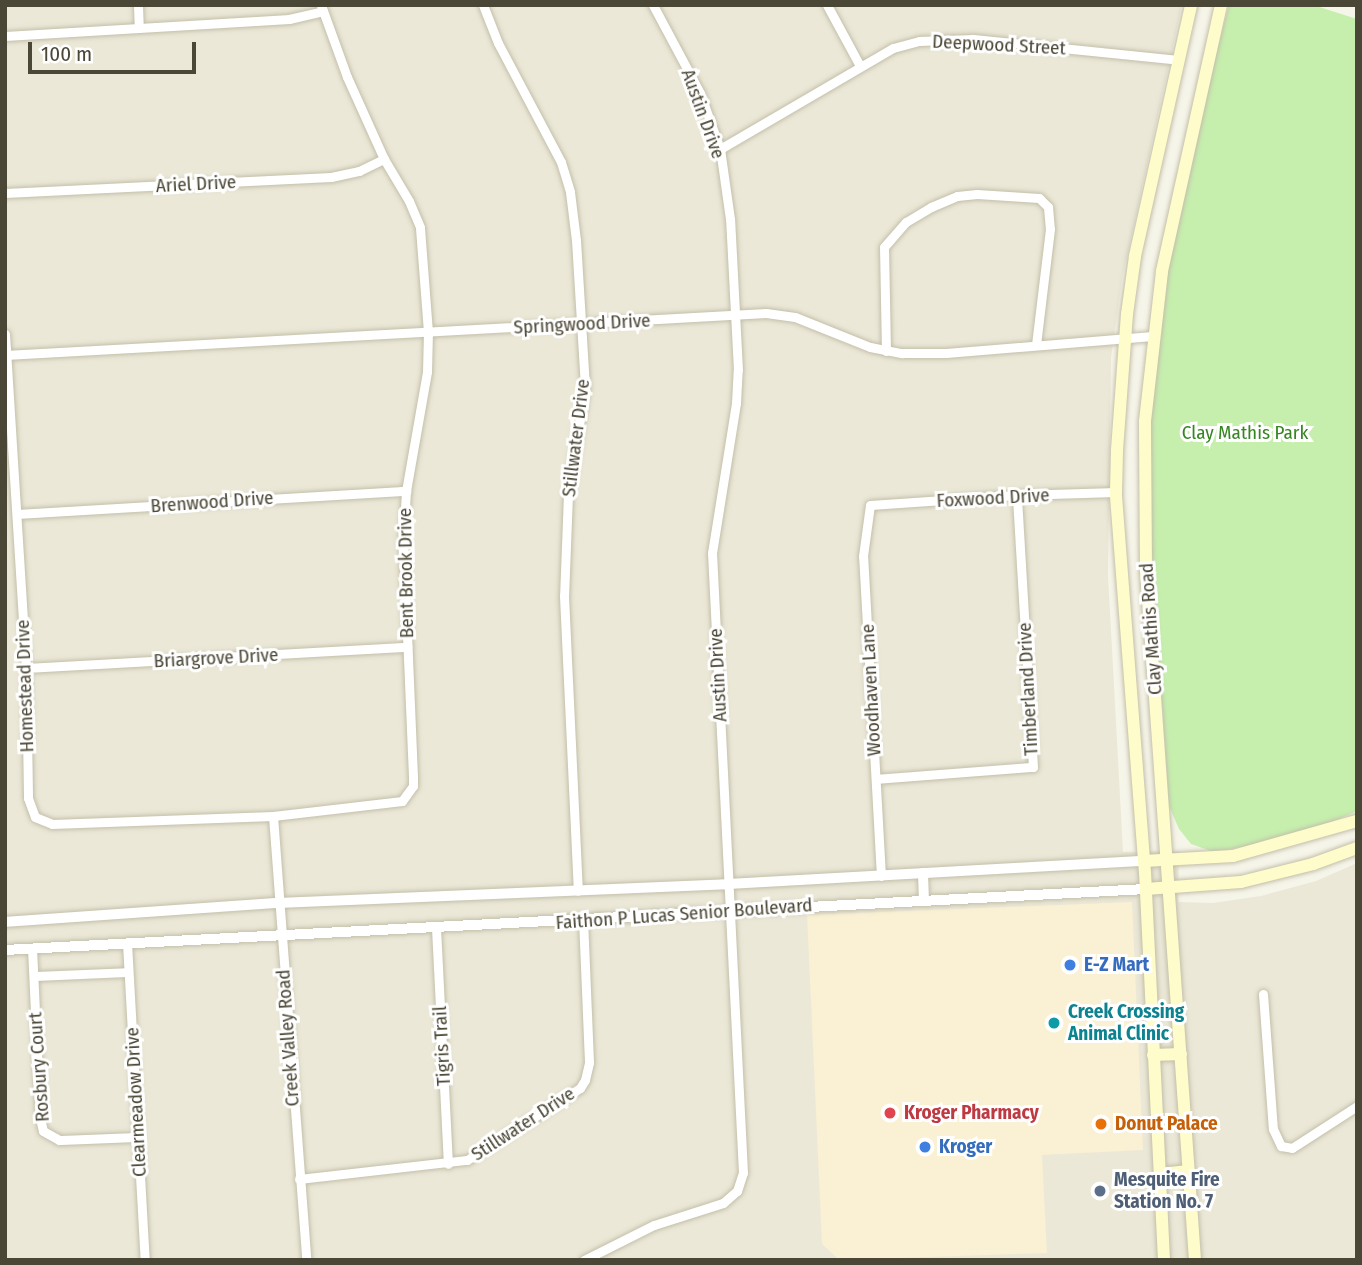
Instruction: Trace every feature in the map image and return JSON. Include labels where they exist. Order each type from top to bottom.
[{"type":"main road","name":"Clay Mathis Road","points":[[1164,1260],[1146,889],[1116,492],[1126,337],[1135,256],[1191,5]]},
{"type":"main road","name":"Clay Mathis Road","points":[[1195,1260],[1146,572],[1144,421],[1152,336],[1175,202],[1221,5]]},
{"type":"main road","name":"Faithon P Lucas Senior Boulevard","points":[[1144,862],[1233,856],[1357,821]]},
{"type":"main road","name":"Faithon P Lucas Senior Boulevard","points":[[1146,889],[1269,876],[1357,848]]},
{"type":"main road","points":[[1153,1055],[1181,1054]]},
{"type":"main road","points":[[1160,1174],[1189,1171]]},
{"type":"street","points":[[138,5],[139,28]]},
{"type":"street","name":"Stillwater Drive","points":[[483,5],[498,43],[561,162],[570,192],[583,324],[585,388],[568,494],[564,596],[578,891]]},
{"type":"street","name":"Austin Drive","points":[[584,1260],[654,1224],[723,1203],[737,1191],[742,1181],[712,553],[736,403],[738,370],[730,219],[720,149],[700,93],[653,5]]},
{"type":"street","points":[[827,5],[860,66]]},
{"type":"street","points":[[5,36],[289,19],[322,8]]},
{"type":"street","name":"Bent Brook Drive","points":[[43,822],[273,816],[394,805],[409,794],[413,777],[403,543],[406,491],[427,372],[428,332],[420,227],[409,201],[384,159],[347,77],[322,8]]},
{"type":"street","name":"Deepwood Street","points":[[720,149],[893,48],[919,41],[973,39],[1180,60]]},
{"type":"street","name":"Ariel Drive","points":[[5,193],[331,177],[359,171],[384,159]]},
{"type":"street","points":[[886,351],[884,247],[906,222],[931,206],[957,196],[977,194],[1039,198],[1048,207],[1050,229],[1036,344]]},
{"type":"street","name":"Springwood Drive","points":[[6,355],[766,313],[795,317],[886,351],[946,353],[1152,336]]},
{"type":"street","name":"Homestead Drive","points":[[5,334],[26,668],[28,799],[32,812],[43,822]]},
{"type":"street","name":"Brenwood Drive","points":[[17,514],[406,491]]},
{"type":"street","name":"Foxwood Drive","points":[[870,505],[1017,495],[1116,492]]},
{"type":"street","name":"Timberland Drive","points":[[876,779],[1033,767],[1017,495]]},
{"type":"street","name":"Woodhaven Lane","points":[[870,505],[863,556],[881,876]]},
{"type":"street","name":"Briargrove Drive","points":[[26,668],[407,648]]},
{"type":"street","name":"Creek Valley Road","points":[[273,816],[277,903],[306,1260]]},
{"type":"street","name":"Faithon P Lucas Senior Boulevard","points":[[5,922],[124,916],[277,903],[728,884],[1144,862]]},
{"type":"street","points":[[923,873],[924,900]]},
{"type":"street","name":"Faithon P Lucas Senior Boulevard","points":[[5,950],[280,933],[583,921],[1146,889]]},
{"type":"street","name":"Stillwater Drive","points":[[299,1179],[448,1164],[475,1156],[569,1096],[585,1080],[589,1062],[583,921]]},
{"type":"street","name":"Tigris Trail","points":[[436,928],[448,1164]]},
{"type":"street","name":"Clearmeadow Drive","points":[[127,943],[145,1260]]},
{"type":"street","name":"Rosbury Court","points":[[32,948],[40,1118],[43,1131],[59,1140],[138,1136]]},
{"type":"street","points":[[34,976],[128,971]]},
{"type":"street","points":[[1264,994],[1273,1129],[1281,1146],[1292,1147],[1357,1106]]},
{"type":"shaded area","points":[[5,5],[1182,5],[1123,274],[1111,358],[1108,575],[1123,852],[1179,851],[1178,902],[1213,903],[1261,896],[1316,881],[1357,863],[1357,1260],[5,1260]]},
{"type":"shaded area","points":[[1132,902],[1143,1150],[1042,1155],[1047,1253],[839,1260],[822,1244],[807,915]]},
{"type":"green space","name":"Clay Mathis Park","points":[[1229,5],[1313,5],[1357,19],[1357,811],[1329,823],[1260,844],[1214,852],[1191,844],[1179,829],[1169,806],[1151,539],[1150,424],[1164,281],[1198,119]]},
{"type":"place","name":"E-Z Mart","points":[[1070,965]]},
{"type":"place","name":"Creek Crossing Animal Clinic","points":[[1054,1023]]},
{"type":"place","name":"Kroger Pharmacy","points":[[890,1113]]},
{"type":"place","name":"Donut Palace","points":[[1101,1124]]},
{"type":"place","name":"Kroger","points":[[925,1147]]},
{"type":"place","name":"Mesquite Fire Station No. 7","points":[[1100,1191]]}]
